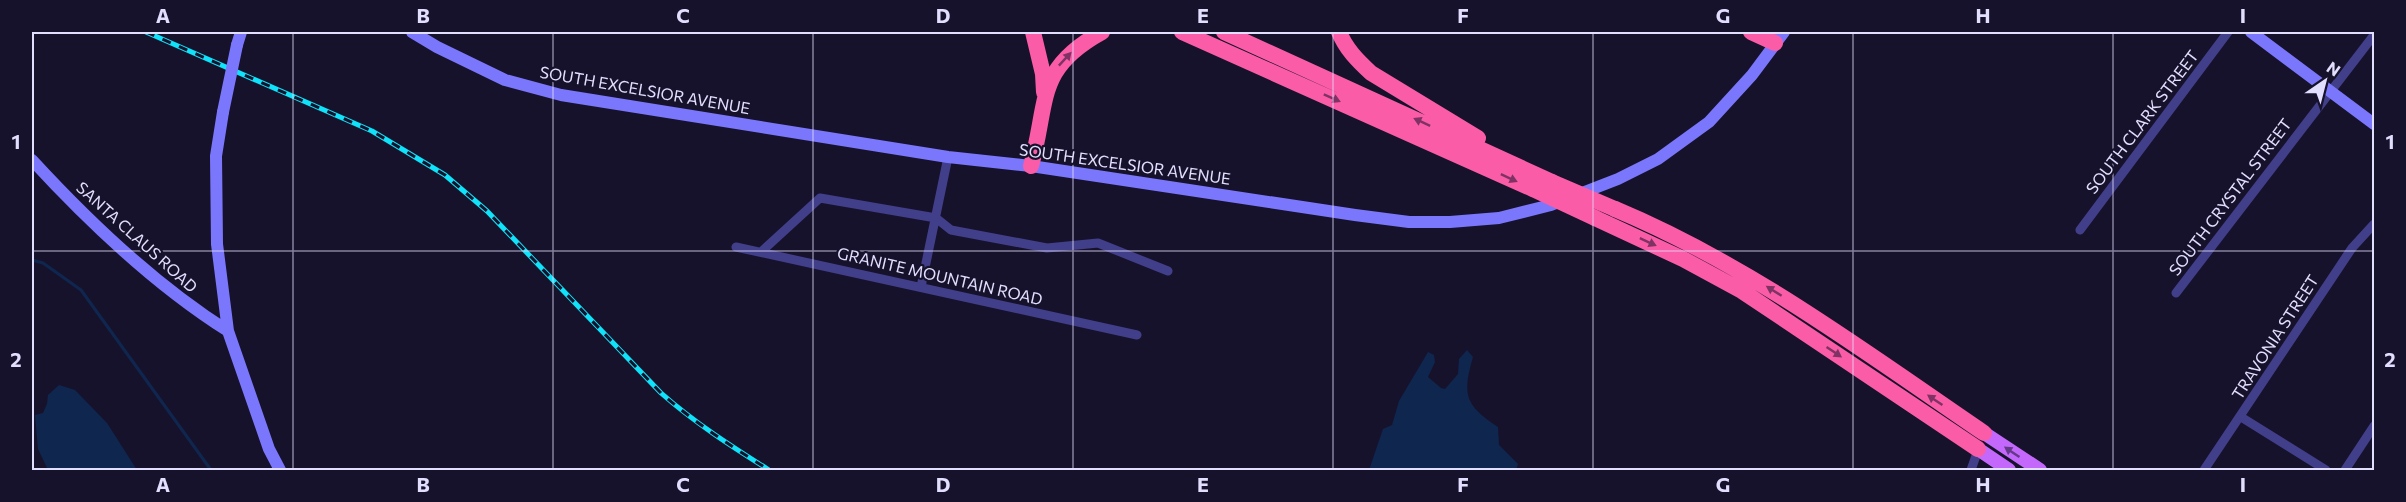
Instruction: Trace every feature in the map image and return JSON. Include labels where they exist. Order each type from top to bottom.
[{"type":"highway","points":[[1033,32],[1043,74],[1045,100]]},
{"type":"highway","points":[[1031,166],[1049,82],[1056,68],[1083,42],[1102,32]]},
{"type":"highway","points":[[1166,32],[1303,85]]},
{"type":"highway","points":[[1182,32],[1533,189],[1683,259],[1742,291],[1978,449]]},
{"type":"highway","points":[[1224,32],[1692,245],[1771,289],[1984,433]]},
{"type":"highway","points":[[1339,32],[1350,52],[1371,73],[1550,181]]},
{"type":"highway","points":[[1751,32],[1780,37]]},
{"type":"main road","points":[[1984,433],[2040,471]]},
{"type":"main road","points":[[1978,449],[2009,471]]},
{"type":"street","points":[[241,32],[223,112],[216,156],[217,244],[228,331],[269,449],[280,471]]},
{"type":"street","name":"SOUTH EXCELSIOR AVENUE","points":[[412,32],[437,47],[505,80],[561,95],[948,157],[1031,166],[1409,222],[1450,222],[1499,218],[1551,206],[1618,179],[1658,159],[1709,123],[1752,75],[1780,37]]},
{"type":"street","name":"SOUTH CLARK STREET","points":[[2080,230],[2228,32]]},
{"type":"street","points":[[2251,32],[2374,124]]},
{"type":"street","name":"SOUTH CRYSTAL STREET","points":[[2176,293],[2374,35]]},
{"type":"street","points":[[921,287],[948,157]]},
{"type":"street","name":"SANTA CLAUS ROAD","points":[[32,160],[63,193],[152,276],[194,309],[228,331]]},
{"type":"street","points":[[761,252],[820,198],[936,218],[951,230],[1047,248],[1098,243],[1168,271]]},
{"type":"street","name":"TRAVONIA STREET","points":[[2204,471],[2352,248],[2374,224]]},
{"type":"street","name":"GRANITE MOUNTAIN ROAD","points":[[736,246],[1137,335]]},
{"type":"street","points":[[2241,417],[2326,471]]},
{"type":"street","points":[[2345,471],[2374,426]]},
{"type":"street","points":[[1971,471],[1984,433]]},
{"type":"water","points":[[1467,350],[1473,357],[1467,390],[1469,398],[1479,412],[1498,427],[1499,445],[1518,464],[1516,470],[1369,470],[1383,429],[1392,425],[1399,401],[1428,352],[1434,355],[1435,362],[1428,377],[1445,389],[1458,374],[1459,359]]},
{"type":"water","points":[[59,385],[75,390],[107,423],[137,470],[48,470],[38,449],[35,415],[43,413],[48,395]]},
{"type":"waterway","points":[[32,260],[43,263],[81,290],[211,470]]},
{"type":"railway","points":[[146,32],[372,131],[445,175],[487,211],[661,393],[700,424],[769,470]]}]
